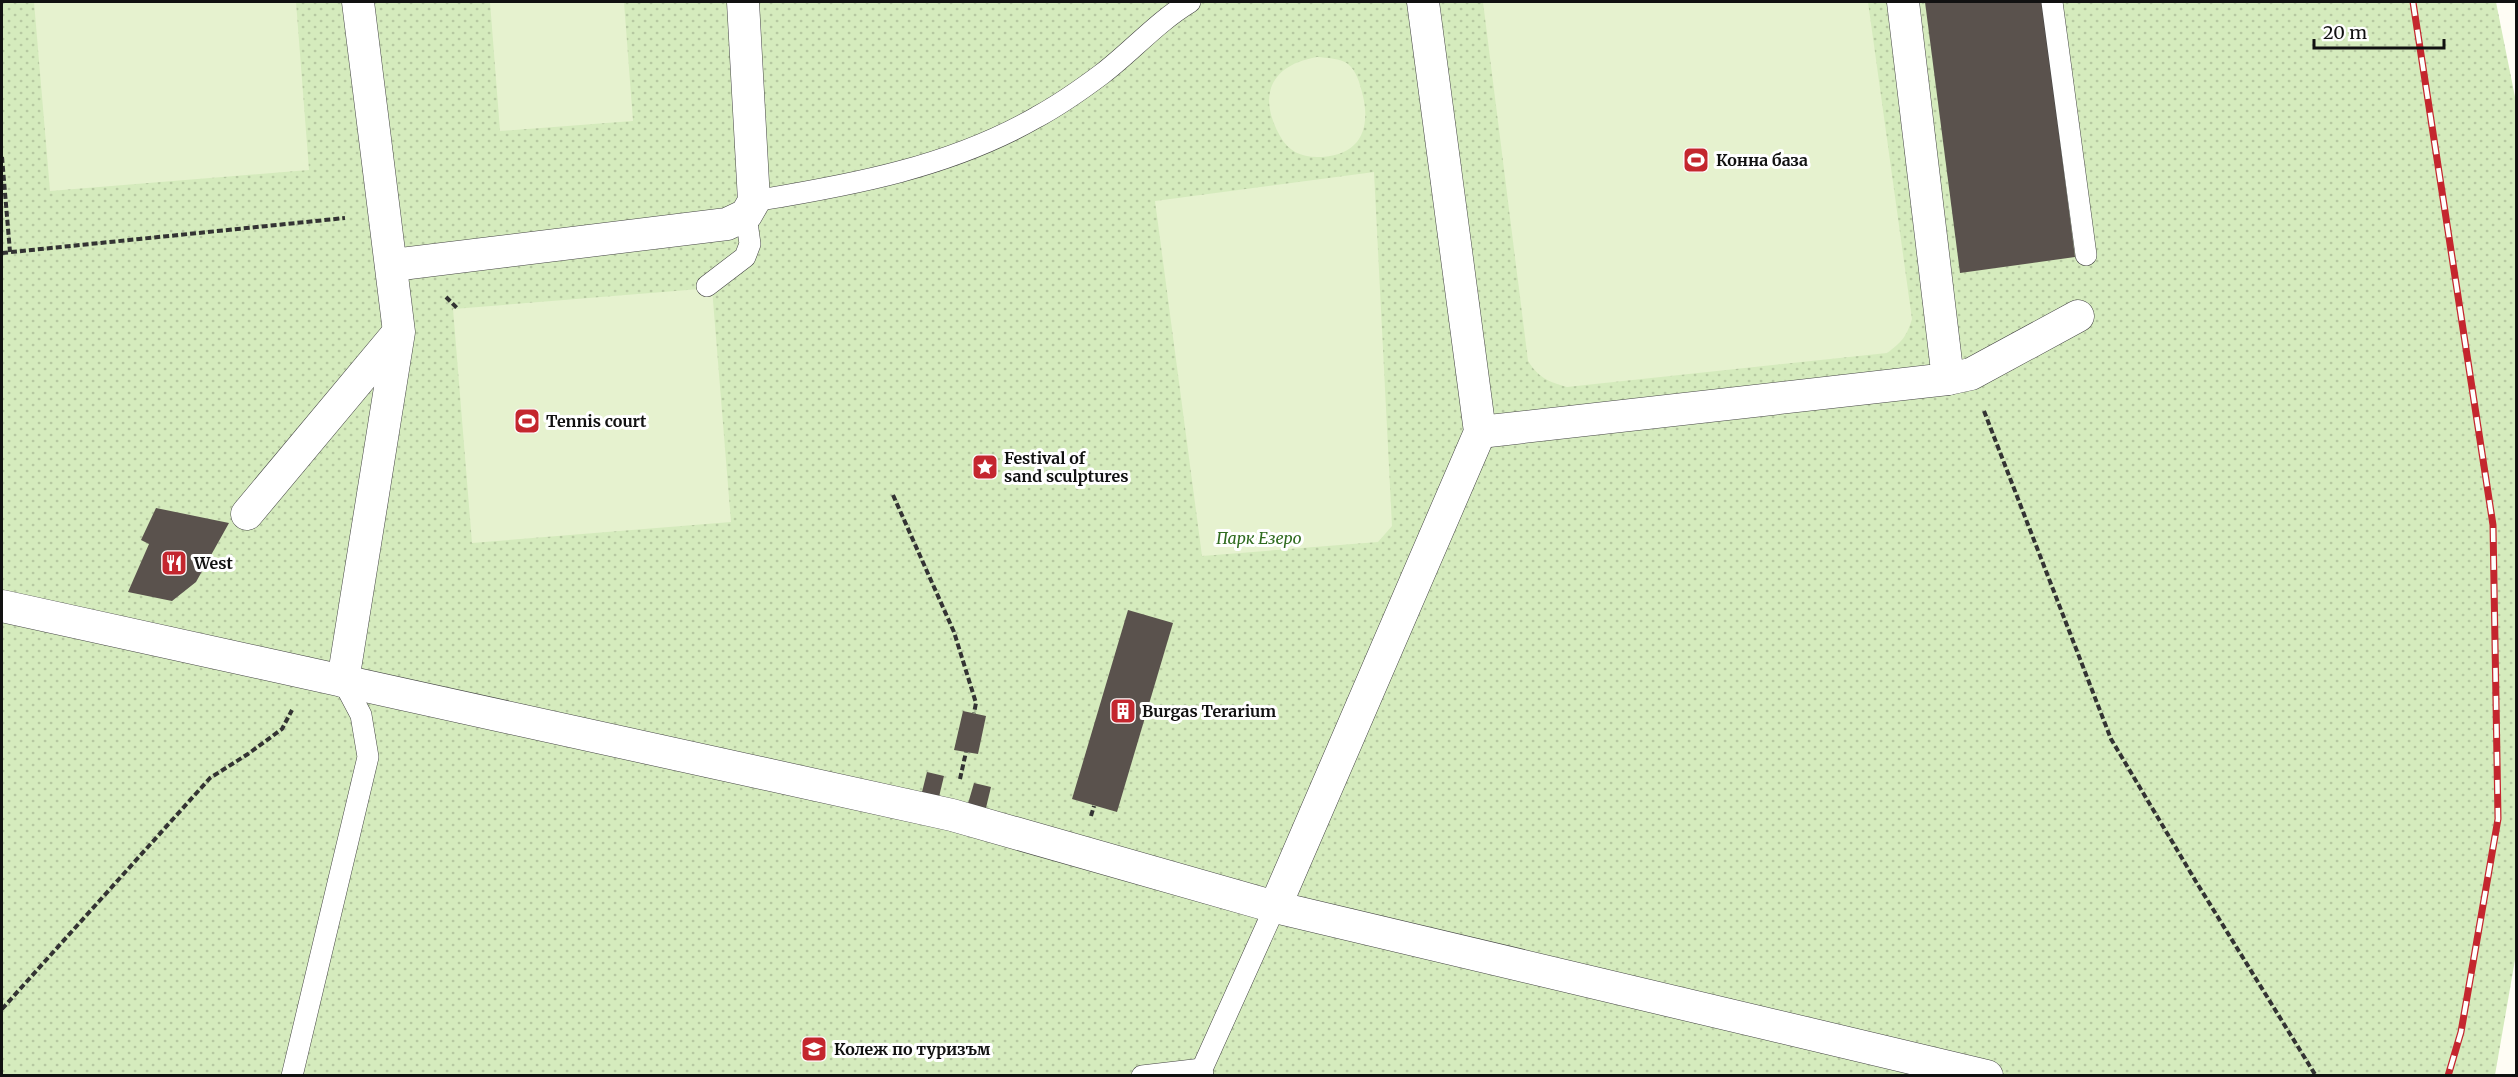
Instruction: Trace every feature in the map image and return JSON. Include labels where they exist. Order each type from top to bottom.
[{"type":"street","points":[[343,681],[399,332],[393,265],[358,2]]},
{"type":"street","points":[[393,265],[727,224],[750,208],[743,2]]},
{"type":"street","points":[[1275,907],[1479,432],[1423,2]]},
{"type":"street","points":[[1903,2],[1959,377]]},
{"type":"street","points":[[1479,432],[1959,377],[2078,316]]},
{"type":"street","points":[[247,514],[399,332]]},
{"type":"street","points":[[2,606],[952,815],[1275,907],[1987,1076]]},
{"type":"lane","points":[[707,286],[745,257],[750,244],[750,208],[891,175],[966,150],[1037,117],[1102,74],[1171,13],[1190,2]]},
{"type":"lane","points":[[2052,2],[2086,255]]},
{"type":"lane","points":[[292,1076],[368,757],[361,715],[343,681]]},
{"type":"lane","points":[[1142,1076],[1203,1072],[1275,907]]},
{"type":"path","points":[[2,157],[9,252]]},
{"type":"path","points":[[2,253],[385,214]]},
{"type":"path","points":[[1959,377],[2111,739],[2316,1076]]},
{"type":"path","points":[[893,495],[954,632],[976,703],[974,713]]},
{"type":"path","points":[[2,1009],[210,778],[282,729],[311,674]]},
{"type":"green space","name":"Парк Езеро","points":[[2,2],[2496,2],[2516,102],[2516,954],[2495,1075],[2,1076]]},
{"type":"green space","points":[[34,2],[296,2],[309,170],[50,191]]},
{"type":"green space","points":[[490,2],[624,2],[633,121],[500,131]]},
{"type":"green space","name":"Конна база","points":[[1483,2],[1868,2],[1912,319],[1903,339],[1887,353],[1567,387],[1549,381],[1540,375],[1528,361]]},
{"type":"green space","points":[[1317,57],[1341,61],[1351,67],[1357,77],[1365,105],[1363,129],[1359,138],[1344,152],[1332,156],[1306,156],[1287,146],[1273,121],[1270,107],[1269,95],[1279,75],[1301,61]]},
{"type":"green space","points":[[1374,172],[1392,526],[1378,542],[1202,556],[1155,201]]},
{"type":"green space","points":[[712,288],[731,522],[472,543],[453,309]]},
{"type":"building","points":[[1925,2],[2042,2],[2075,257],[1960,273]]},
{"type":"building","name":"West","points":[[156,508],[229,523],[196,582],[172,601],[128,592],[149,544],[141,540]]},
{"type":"building","name":"Burgas Terarium","points":[[1128,610],[1173,623],[1117,812],[1072,799]]},
{"type":"building","points":[[963,711],[986,716],[978,754],[954,750]]},
{"type":"building","points":[[927,772],[944,776],[938,801],[921,796]]},
{"type":"building","points":[[974,783],[991,787],[985,812],[967,807]]},
{"type":"railway","points":[[2413,2],[2493,525],[2498,819],[2461,1032],[2448,1076]]},
{"type":"place","name":"Конна база","points":[[1696,160]]},
{"type":"place","name":"Tennis court","points":[[527,421]]},
{"type":"place","name":"Festival of sand sculptures","points":[[985,467]]},
{"type":"place","name":"West","points":[[174,563]]},
{"type":"place","name":"Burgas Terarium","points":[[1123,711]]},
{"type":"place","name":"Колеж по туризъм","points":[[814,1049]]}]
